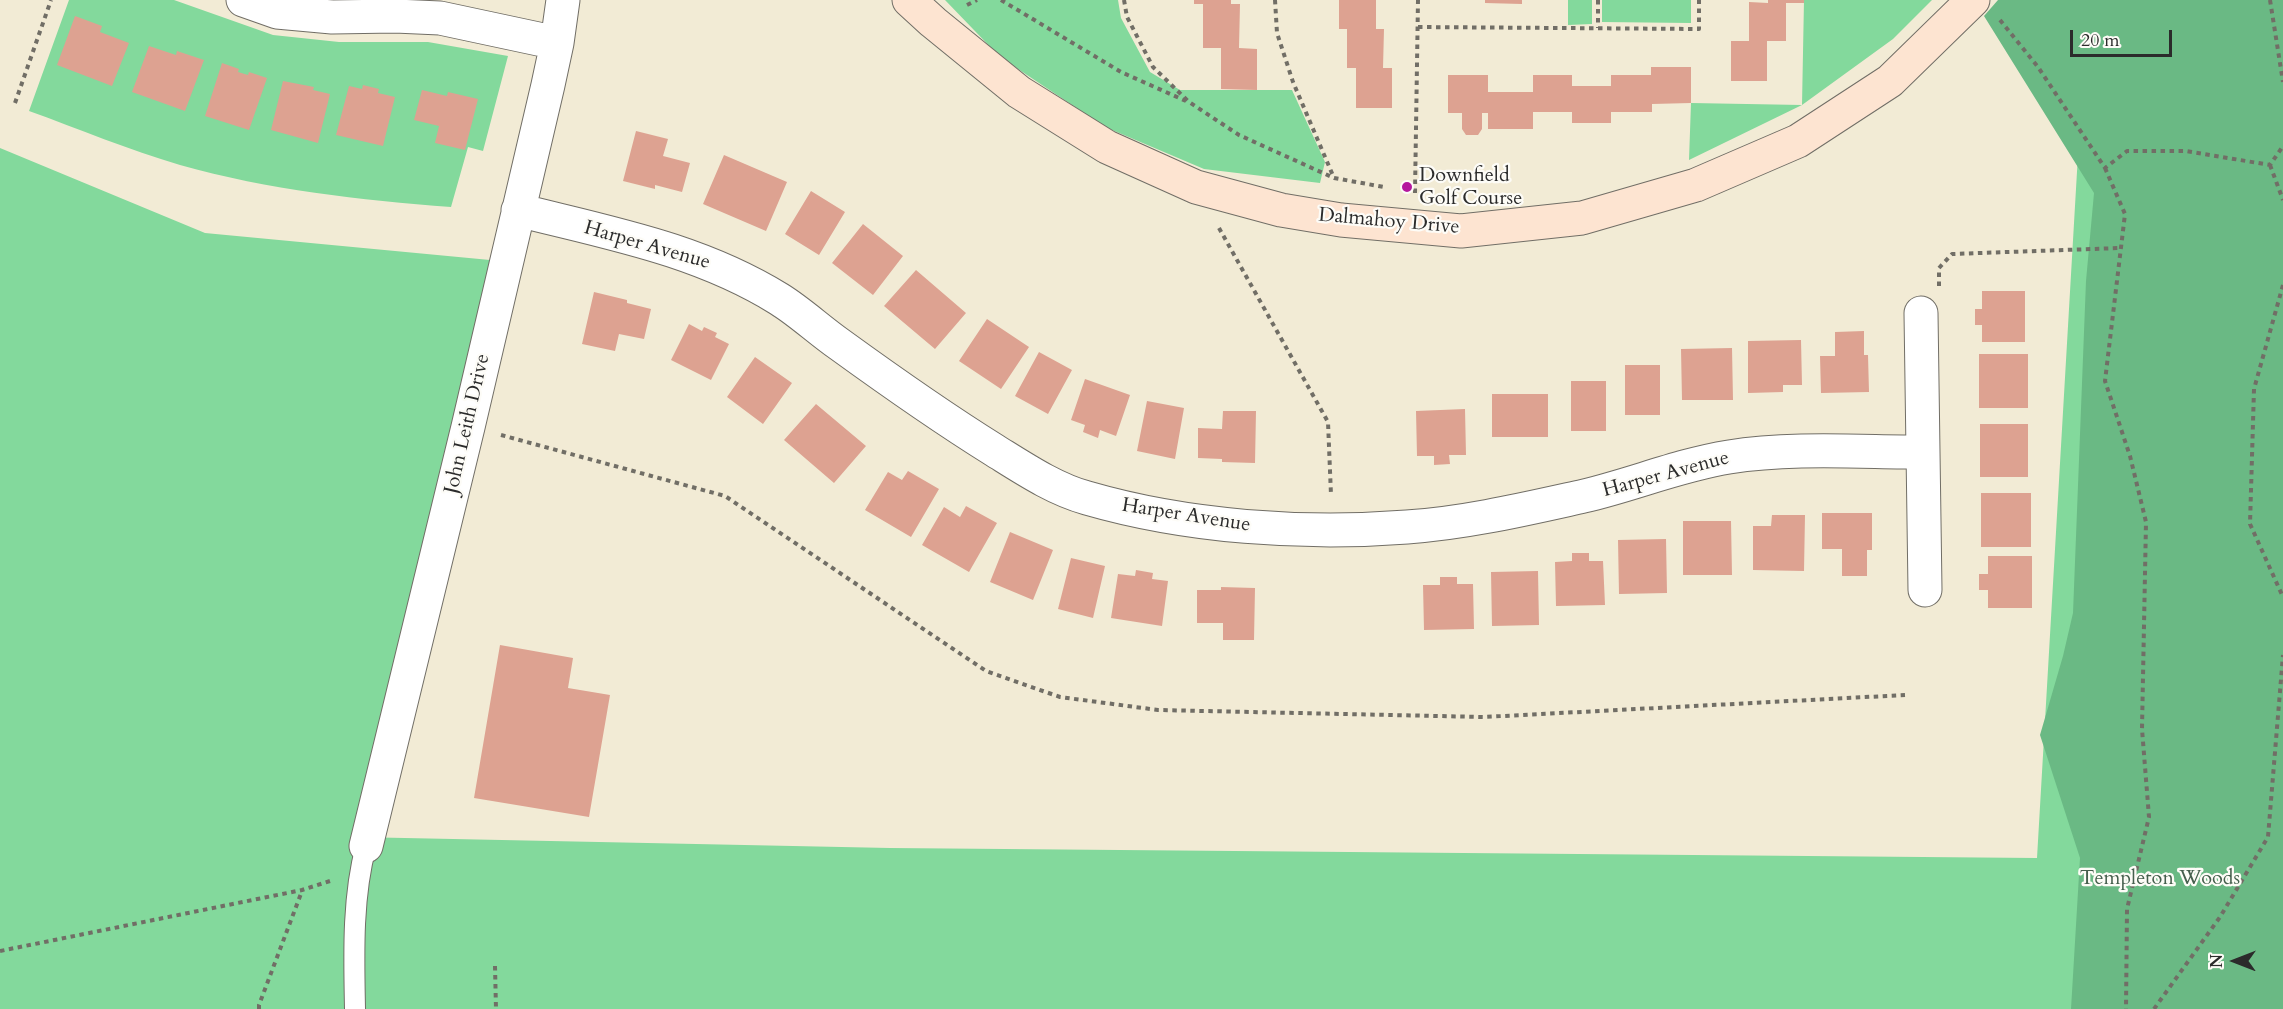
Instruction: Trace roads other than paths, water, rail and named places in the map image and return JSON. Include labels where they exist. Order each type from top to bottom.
[{"type":"street","points":[[243,0],[277,12],[332,17],[440,18],[557,43]]},
{"type":"street","name":"John Leith Drive","points":[[362,859],[468,427],[557,43],[563,0]]},
{"type":"street","name":"Dalmahoy Drive","points":[[909,0],[1019,92],[1107,147],[1196,187],[1281,210],[1341,220],[1461,231],[1582,218],[1696,185],[1798,141],[1890,81],[1983,7]]},
{"type":"street","name":"Harper Avenue","points":[[518,210],[673,250],[721,267],[781,300],[930,410],[1032,473],[1083,497],[1159,514],[1257,527],[1332,529],[1407,527],[1491,516],[1590,495],[1667,472],[1729,457],[1784,452],[1923,452]]},
{"type":"street","points":[[1921,313],[1925,590]]},
{"type":"lane","points":[[355,1009],[354,968],[362,859]]},
{"type":"place","name":"Downfield Golf Course","points":[[1407,187]]},
{"type":"park label","name":"Templeton Woods","points":[[2160,879]]}]
